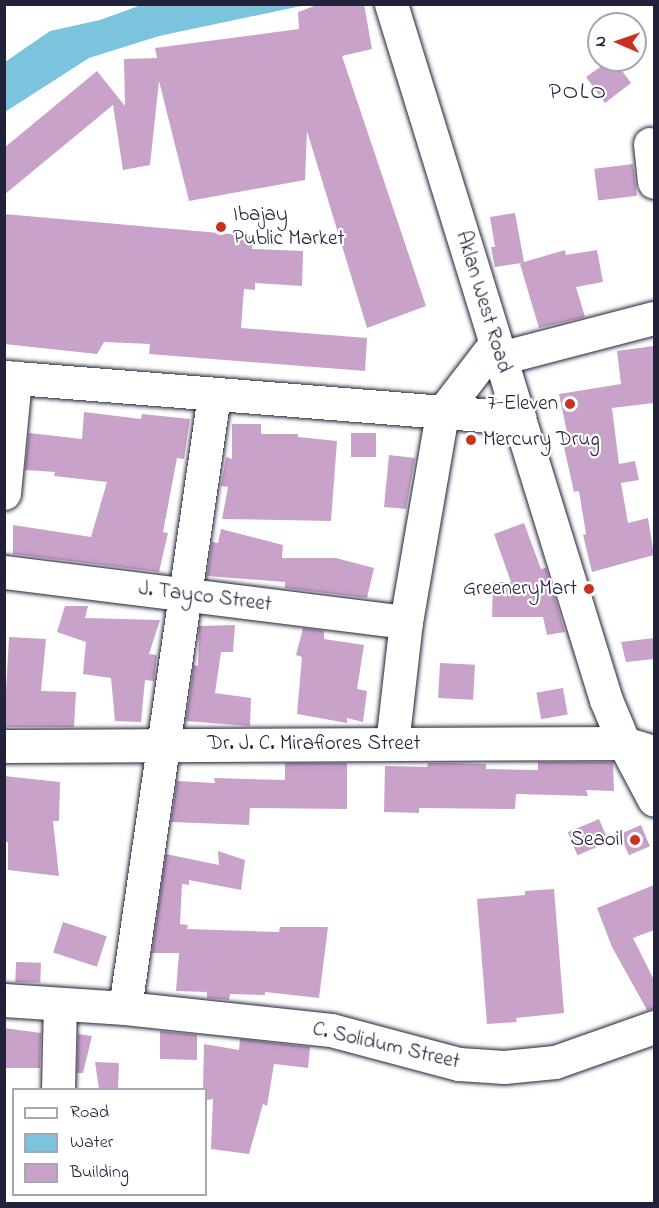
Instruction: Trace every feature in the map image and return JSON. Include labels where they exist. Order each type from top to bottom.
[{"type":"street","name":"Aklan West Road","points":[[391,4],[606,700],[639,748],[654,800]]},
{"type":"street","points":[[650,144],[654,182]]},
{"type":"street","points":[[392,744],[406,622],[442,413],[498,351],[654,318]]},
{"type":"street","points":[[4,493],[10,378],[519,418]]},
{"type":"street","points":[[125,1008],[214,395]]},
{"type":"street","name":"J. Tayco Street","points":[[4,572],[406,622]]},
{"type":"street","name":"Dr. J. C. Miraflores Street","points":[[4,746],[392,744],[639,748]]},
{"type":"street","name":"C. Solidum Street","points":[[4,1000],[125,1008],[331,1030],[459,1064],[504,1067],[555,1062],[654,1027]]},
{"type":"street","points":[[58,1088],[60,1004]]},
{"type":"water","points":[[144,4],[306,5],[159,36],[89,58],[5,112],[5,62],[50,31],[100,20]]},
{"type":"building","points":[[320,4],[364,4],[372,49],[342,56],[426,306],[367,328],[307,131],[305,180],[189,201],[159,81],[150,165],[123,170],[113,105],[4,195],[4,148],[97,71],[125,106],[124,59],[157,58],[155,48],[299,29],[298,12]]},
{"type":"building","points":[[593,72],[623,72],[631,83],[605,103],[586,77]]},
{"type":"building","points":[[633,164],[637,196],[598,201],[594,169]]},
{"type":"building","points":[[515,213],[524,262],[565,250],[566,255],[597,250],[603,282],[576,287],[585,317],[539,328],[520,264],[522,263],[495,267],[491,247],[495,247],[490,217]]},
{"type":"building","points":[[4,214],[253,236],[252,249],[303,251],[302,286],[255,283],[255,290],[244,289],[241,328],[367,338],[365,371],[149,354],[150,344],[104,342],[97,354],[4,344]]},
{"type":"building","points":[[654,346],[654,403],[612,408],[619,464],[635,461],[639,480],[621,483],[628,523],[648,518],[654,555],[592,572],[583,535],[586,534],[579,491],[574,492],[562,438],[568,437],[559,394],[621,384],[617,351]]},
{"type":"building","points":[[84,412],[141,419],[142,414],[190,419],[184,459],[177,458],[163,532],[168,533],[159,572],[13,554],[13,525],[91,537],[107,482],[54,476],[55,472],[25,470],[29,433],[82,439]]},
{"type":"building","points":[[232,424],[261,424],[261,434],[298,434],[298,437],[337,441],[331,521],[222,519],[228,487],[221,486],[226,457],[232,459]]},
{"type":"building","points":[[351,433],[376,433],[376,457],[351,457]]},
{"type":"building","points":[[389,455],[415,458],[406,509],[384,507]]},
{"type":"building","points":[[524,523],[541,569],[546,568],[565,632],[547,635],[543,617],[492,617],[493,582],[511,582],[494,534]]},
{"type":"building","points":[[221,529],[283,545],[282,558],[336,558],[374,568],[367,598],[285,588],[285,582],[207,576],[212,542],[218,543]]},
{"type":"building","points":[[65,606],[88,606],[85,618],[160,620],[149,654],[157,655],[154,681],[145,680],[141,722],[115,721],[111,678],[83,674],[86,642],[57,632]]},
{"type":"building","points":[[235,625],[233,652],[221,652],[215,693],[251,698],[250,726],[186,721],[194,665],[198,666],[199,626]]},
{"type":"building","points":[[303,628],[324,631],[324,639],[364,645],[357,689],[367,691],[363,722],[347,718],[347,723],[297,714],[302,657],[296,655]]},
{"type":"building","points":[[9,637],[46,639],[41,691],[76,692],[74,727],[4,727]]},
{"type":"building","points":[[654,638],[654,659],[626,662],[621,642]]},
{"type":"building","points":[[440,663],[475,665],[473,700],[438,698]]},
{"type":"building","points":[[563,688],[568,715],[541,719],[536,693]]},
{"type":"building","points":[[538,762],[613,762],[614,791],[586,790],[588,796],[516,794],[515,809],[419,808],[419,813],[384,812],[385,766],[427,767],[428,763],[452,763],[486,764],[486,769],[538,770]]},
{"type":"building","points":[[285,763],[347,763],[347,809],[250,808],[249,825],[171,822],[177,781],[215,783],[214,778],[285,780]]},
{"type":"building","points":[[4,776],[60,782],[59,821],[53,821],[59,876],[8,870],[8,842],[4,842]]},
{"type":"building","points":[[599,819],[609,842],[577,855],[568,832]]},
{"type":"building","name":"Seaoil","points":[[641,825],[650,846],[629,855],[620,834]]},
{"type":"building","points":[[218,851],[245,860],[241,890],[189,880],[189,885],[182,884],[180,924],[188,925],[187,929],[279,932],[280,927],[328,927],[319,998],[265,992],[265,995],[230,994],[229,1000],[207,998],[207,992],[176,991],[179,953],[152,953],[166,854],[219,865]]},
{"type":"building","points":[[654,885],[654,930],[633,938],[654,980],[654,1009],[647,1010],[612,947],[597,908]]},
{"type":"building","points":[[554,889],[564,1013],[516,1018],[517,1022],[487,1024],[477,899],[525,895],[525,891]]},
{"type":"building","points":[[63,922],[107,936],[97,967],[53,952]]},
{"type":"building","points":[[16,962],[41,963],[40,983],[15,982]]},
{"type":"building","points":[[4,1028],[41,1033],[40,1068],[4,1068]]},
{"type":"building","points":[[160,1031],[197,1035],[197,1060],[160,1059]]},
{"type":"building","points":[[78,1034],[92,1036],[83,1073],[77,1073]]},
{"type":"building","points":[[240,1039],[310,1047],[308,1068],[274,1064],[267,1106],[263,1104],[249,1154],[211,1149],[213,1099],[207,1100],[207,1088],[203,1088],[204,1044],[239,1050]]},
{"type":"building","points":[[95,1062],[119,1063],[118,1088],[99,1088]]},
{"type":"place","name":"Ibajay Public Market","points":[[221,227]]},
{"type":"place","name":"7-Eleven","points":[[570,404]]},
{"type":"place","name":"Mercury Drug","points":[[471,440]]},
{"type":"place","name":"GreeneryMart","points":[[589,589]]},
{"type":"place","name":"Seaoil","points":[[635,840]]},
{"type":"district","name":"POLO","points":[[578,93]]}]
